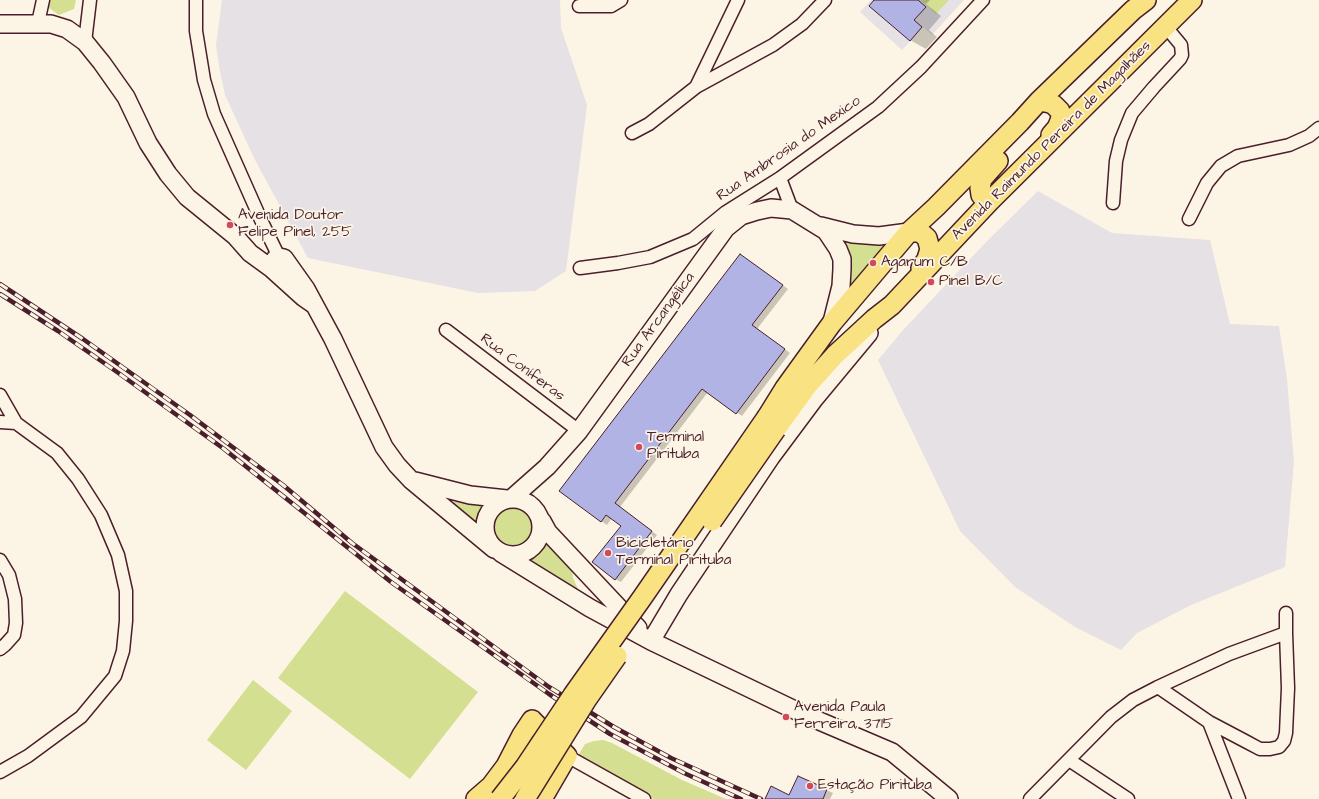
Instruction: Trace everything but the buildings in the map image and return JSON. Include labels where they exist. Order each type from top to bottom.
[{"type":"main road","name":"Avenida Raimundo Pereira de Magalhães","points":[[525,799],[587,699],[771,423],[835,355],[874,319],[892,305],[990,201],[1192,0]]},
{"type":"main road","name":"Avenida Raimundo Pereira de Magalhães","points":[[771,423],[785,388],[832,323],[909,232],[936,208],[1039,101],[1137,3]]},
{"type":"main road","points":[[0,24],[52,24],[67,29],[85,42],[126,97],[148,143],[168,174],[187,198],[235,236],[256,245],[279,264],[303,297],[313,304],[339,352],[384,447],[397,465],[411,480],[498,551],[590,608],[651,641],[803,714],[892,752],[949,799]]},
{"type":"main road","points":[[1035,157],[1057,128],[1061,116],[1060,111],[1054,105],[1039,101]]},
{"type":"main road","points":[[990,201],[985,200],[981,195],[980,188],[982,179],[1017,139],[1020,133],[1020,122]]},
{"type":"main road","name":"Rua Arcangélica","points":[[510,499],[547,467],[579,431],[726,228],[741,216],[757,211],[771,208],[792,210]]},
{"type":"main road","points":[[792,210],[826,231],[833,239],[842,259],[841,286],[832,323]]},
{"type":"main road","points":[[818,225],[852,234],[879,236],[920,232],[927,238],[930,249],[927,259],[908,288]]},
{"type":"main road","points":[[651,641],[679,594],[772,457],[815,398],[892,305]]},
{"type":"main road","points":[[500,799],[525,767],[573,695],[642,598],[771,423]]},
{"type":"main road","name":"Rua Arcangélica","points":[[539,515],[540,486],[547,467]]},
{"type":"main road","points":[[411,480],[470,495],[522,500],[529,504],[539,515],[548,532],[651,641]]},
{"type":"main road","points":[[510,499],[497,504],[487,517],[485,523],[488,540],[498,551],[509,556],[517,556],[525,554],[532,549],[541,537],[542,529],[539,515]]},
{"type":"main road","points":[[476,799],[491,786],[506,766],[522,735],[532,720],[567,756],[542,799]]},
{"type":"street","points":[[38,24],[43,0]]},
{"type":"street","points":[[85,42],[90,0]]},
{"type":"street","points":[[196,0],[196,31],[203,72],[214,114],[279,264]]},
{"type":"street","points":[[579,6],[612,6],[621,0]]},
{"type":"street","points":[[696,87],[738,0]]},
{"type":"street","points":[[632,133],[649,124],[696,87],[773,45],[802,24],[825,0]]},
{"type":"street","name":"Rua Ambrosia do Mexico","points":[[580,268],[650,257],[693,239],[726,212],[780,178],[878,107],[921,67],[983,0]]},
{"type":"street","points":[[1113,203],[1116,161],[1121,140],[1132,113],[1182,55],[1181,46],[1166,27]]},
{"type":"street","points":[[1189,219],[1207,183],[1221,166],[1238,156],[1289,145],[1309,136],[1319,128]]},
{"type":"street","points":[[780,178],[792,210]]},
{"type":"street","points":[[693,239],[718,239]]},
{"type":"street","name":"Rua Coníferas","points":[[446,330],[579,431]]},
{"type":"street","points":[[0,395],[16,423],[57,453],[78,479],[101,515],[118,555],[126,591],[124,651],[115,676],[81,716],[28,756],[0,772]]},
{"type":"street","points":[[0,422],[16,423]]},
{"type":"street","points":[[0,560],[9,575],[15,599],[16,622],[14,635],[6,645],[0,648]]},
{"type":"street","points":[[1158,687],[1209,722],[1260,749],[1279,747],[1284,741],[1286,733],[1288,688],[1286,613]]},
{"type":"street","points":[[1030,799],[1110,717],[1133,700],[1228,654],[1286,633]]},
{"type":"street","points":[[1209,722],[1239,799]]},
{"type":"street","points":[[567,756],[644,799]]},
{"type":"street","points":[[1069,760],[1128,799]]},
{"type":"shaded area","points":[[222,0],[560,0],[561,28],[587,105],[566,271],[535,291],[478,293],[308,258],[255,160],[225,95],[216,45]]},
{"type":"shaded area","points":[[871,0],[964,0],[932,35],[923,27],[902,50],[860,12]]},
{"type":"shaded area","points":[[1038,191],[1112,233],[1210,240],[1230,324],[1279,326],[1287,379],[1294,462],[1285,567],[1191,605],[1137,633],[1121,650],[1075,627],[1015,587],[960,531],[878,360],[904,329],[988,240]]},
{"type":"green space","points":[[47,0],[76,0],[74,9],[59,15],[46,6]]},
{"type":"green space","points":[[921,0],[949,0],[936,14]]},
{"type":"green space","points":[[836,236],[892,238],[842,306]]},
{"type":"green space","points":[[498,500],[488,508],[483,518],[481,530],[484,537],[453,502]]},
{"type":"green space","points":[[510,504],[518,504],[523,505],[530,510],[535,517],[535,535],[530,542],[523,547],[510,548],[502,545],[495,538],[492,530],[492,522],[495,514],[502,507]]},
{"type":"green space","points":[[548,535],[572,566],[573,578],[579,591],[518,557],[526,556]]},
{"type":"green space","points":[[345,591],[478,692],[410,779],[278,678]]},
{"type":"green space","points":[[253,680],[292,711],[246,770],[207,740]]},
{"type":"green space","points":[[603,740],[612,743],[682,780],[726,799],[654,799],[576,759],[585,744]]},
{"type":"railway","points":[[0,284],[83,339],[190,415],[283,485],[352,543],[549,687],[614,727],[671,758],[761,799]]},
{"type":"railway","points":[[0,294],[58,331],[224,449],[391,582],[549,694],[610,734],[684,773],[741,799]]},
{"type":"place","name":"Avenida Doutor Felipe Pinel, 255","points":[[230,225]]},
{"type":"place","name":"Agarum C/B","points":[[873,263]]},
{"type":"place","name":"Pinel B/C","points":[[931,282]]},
{"type":"place","name":"Terminal Pirituba","points":[[639,447]]},
{"type":"place","name":"Bicicletário Terminal Pirituba","points":[[608,553]]},
{"type":"place","name":"Avenida Paula Ferreira, 3715","points":[[786,717]]},
{"type":"place","name":"Estação Pirituba","points":[[810,786]]}]
